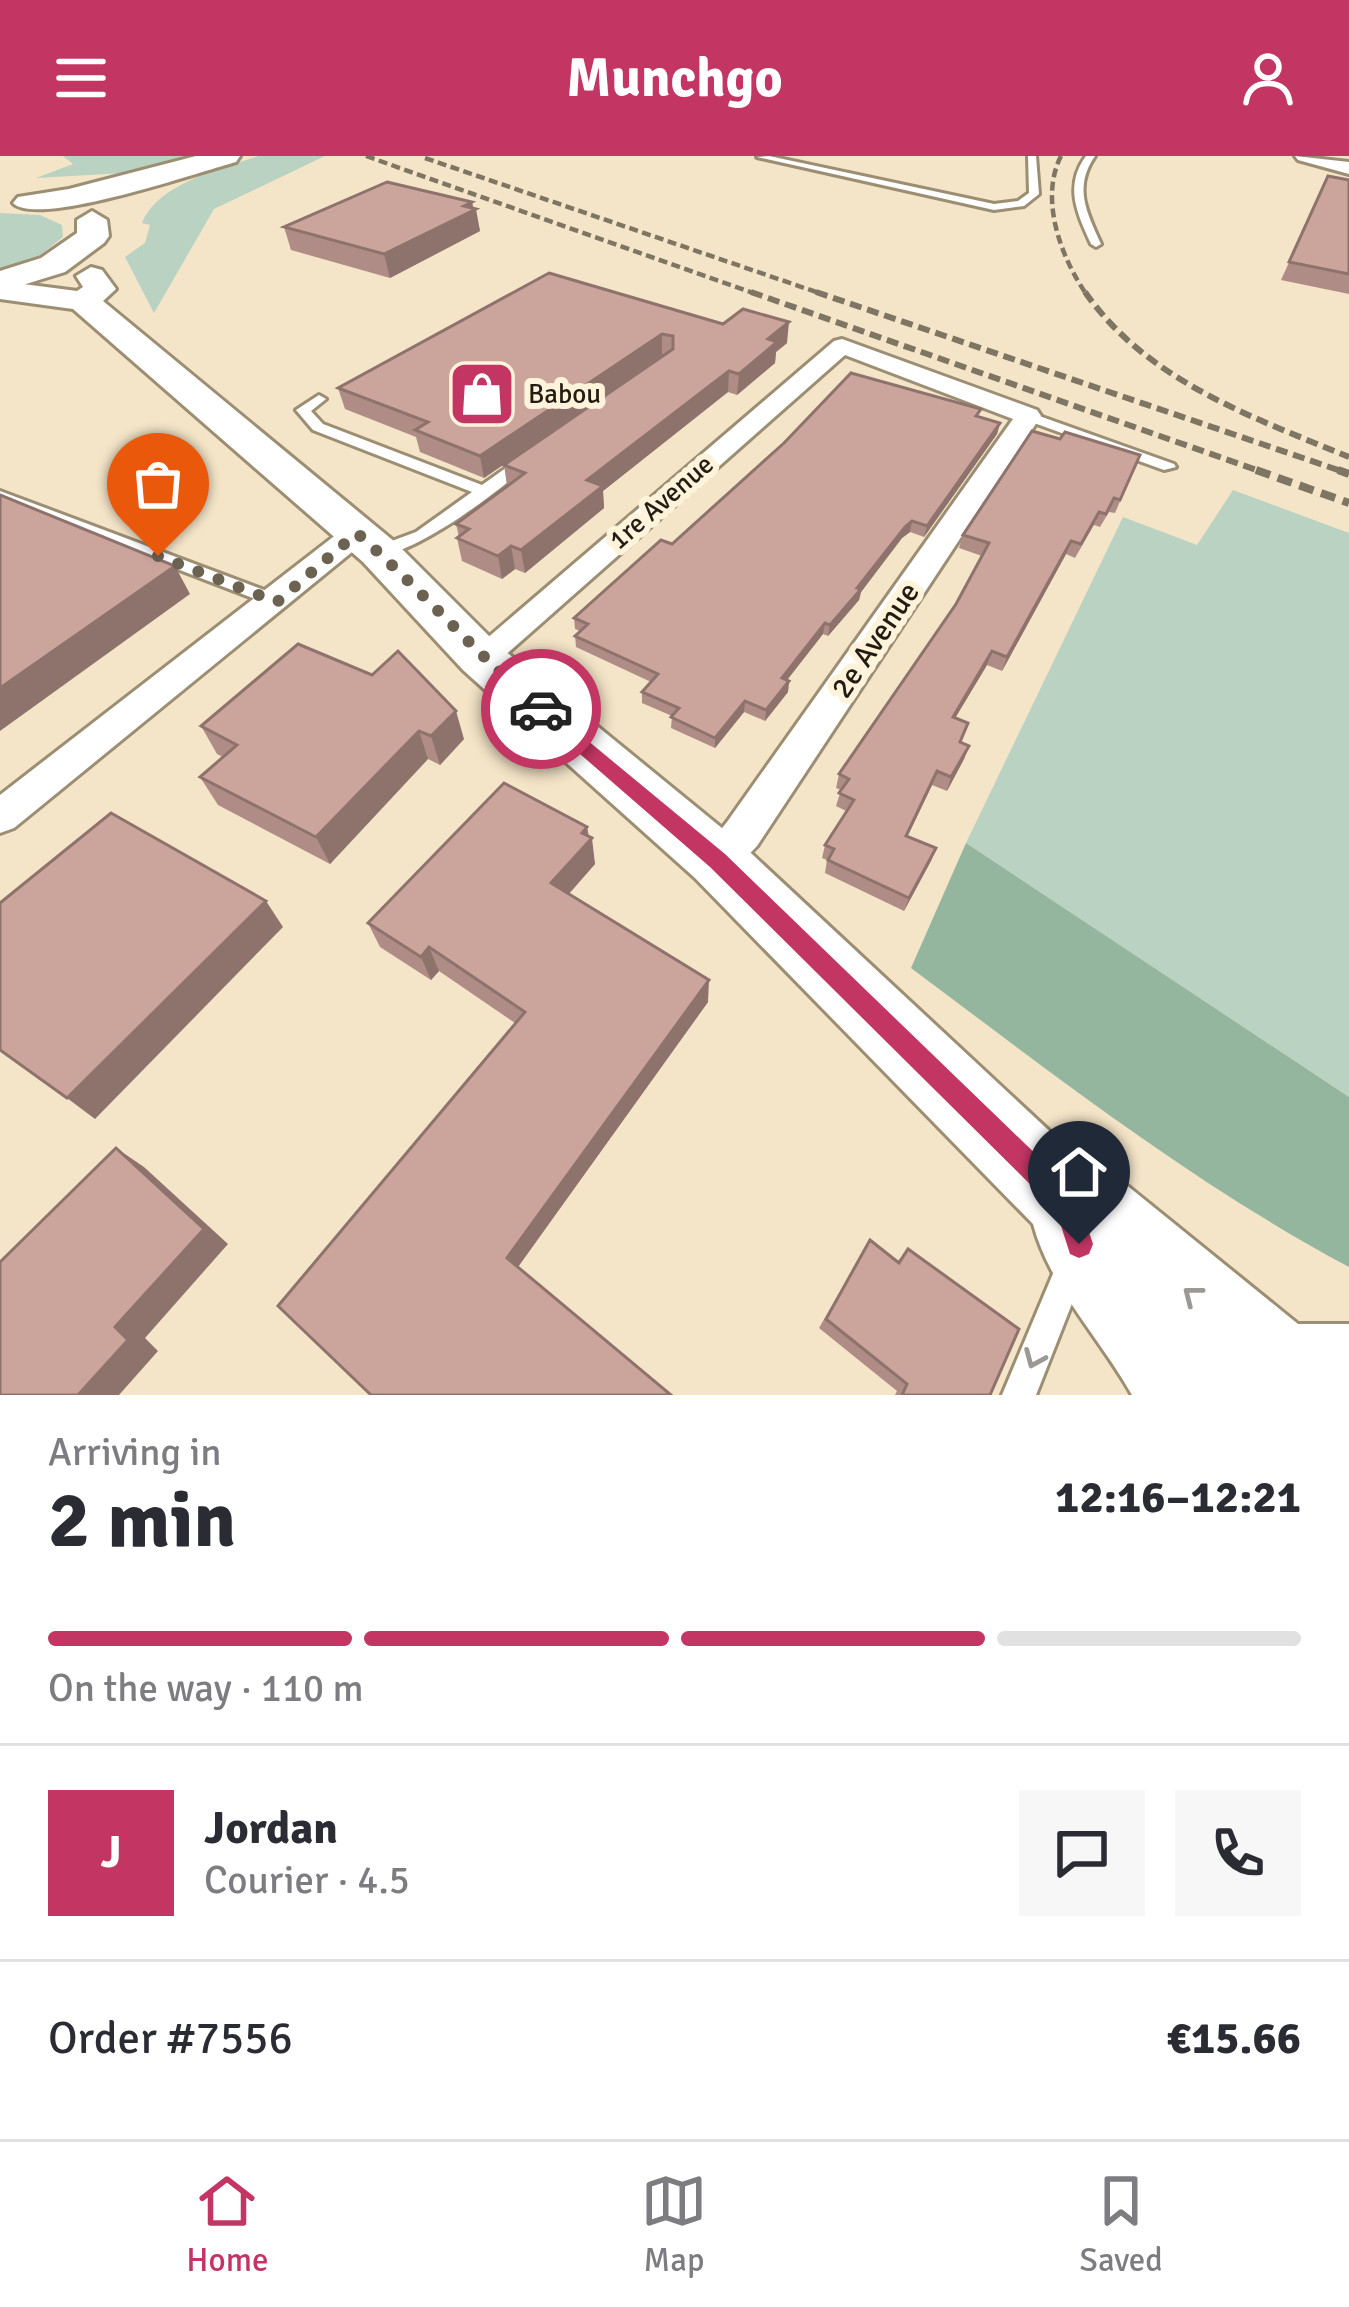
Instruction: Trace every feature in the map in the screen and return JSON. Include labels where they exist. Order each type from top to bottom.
[{"type":"main road","points":[[14,204],[70,198],[219,159]]},
{"type":"main road","points":[[92,220],[133,196],[219,159]]},
{"type":"main road","points":[[14,204],[66,207],[92,220]]},
{"type":"main road","points":[[0,286],[71,256],[93,236],[92,220]]},
{"type":"main road","points":[[71,256],[100,289],[83,302]]},
{"type":"main road","points":[[0,286],[83,302],[368,543],[481,658],[717,860],[1073,1223],[1181,1395]]},
{"type":"main road","points":[[1073,1223],[1091,1207],[1294,1377]]},
{"type":"street","points":[[1305,156],[1349,168]]},
{"type":"street","name":"1re Avenue","points":[[481,658],[842,346],[1028,416]]},
{"type":"street","name":"2e Avenue","points":[[717,860],[742,834],[1028,416]]},
{"type":"street","points":[[0,817],[277,602],[368,543]]},
{"type":"lane","points":[[761,157],[994,207],[1022,204],[1034,194],[1032,156]]},
{"type":"lane","points":[[1091,156],[1081,167],[1075,192],[1096,244]]},
{"type":"lane","points":[[319,399],[303,410],[318,428],[483,491]]},
{"type":"lane","points":[[1028,416],[1169,467]]},
{"type":"lane","points":[[368,543],[422,535],[538,453]]},
{"type":"lane","points":[[0,496],[277,602]]},
{"type":"lane","points":[[1019,1395],[1073,1223]]},
{"type":"green space","points":[[63,156],[184,156],[126,173],[36,178],[73,164]]},
{"type":"green space","points":[[258,156],[325,156],[214,209],[154,313],[125,257],[145,243],[150,225],[142,223],[150,209],[192,179]]},
{"type":"green space","points":[[0,213],[40,215],[62,225],[63,237],[39,256],[0,270]]},
{"type":"green space","points":[[1233,490],[1349,533],[1349,1097],[966,843],[1123,517],[1197,545]]},
{"type":"green space","points":[[966,843],[1349,1097],[1349,1267],[1179,1163],[911,968]]},
{"type":"building","points":[[1328,176],[1349,180],[1349,274],[1289,262]]},
{"type":"building","points":[[387,182],[472,202],[464,206],[476,209],[384,254],[284,227]]},
{"type":"building","points":[[549,273],[723,324],[743,309],[789,322],[768,339],[777,342],[739,374],[729,371],[587,480],[603,486],[521,550],[511,546],[498,556],[457,538],[469,529],[456,524],[525,473],[504,465],[673,349],[673,336],[662,334],[480,456],[415,430],[428,422],[338,388]]},
{"type":"building","points":[[851,373],[981,409],[976,416],[1000,423],[927,526],[912,521],[905,527],[857,588],[861,589],[830,625],[825,623],[782,678],[789,681],[766,710],[745,701],[715,738],[671,717],[679,708],[642,692],[658,674],[575,636],[588,624],[574,618],[661,540],[672,544],[784,443]]},
{"type":"building","points":[[1032,431],[1060,439],[1065,432],[1140,455],[1120,500],[1114,498],[1106,514],[1099,512],[1081,544],[1071,541],[1007,657],[992,651],[953,717],[968,723],[960,742],[969,746],[951,777],[937,771],[906,836],[936,848],[909,898],[828,860],[834,849],[825,845],[854,800],[839,793],[849,779],[839,774],[956,604],[989,543],[963,535]]},
{"type":"building","points":[[0,495],[175,566],[0,688]]},
{"type":"building","points":[[298,644],[372,675],[398,651],[456,711],[431,736],[419,731],[316,837],[200,777],[237,745],[201,726]]},
{"type":"building","points":[[504,783],[587,827],[582,833],[592,838],[551,883],[709,980],[507,1258],[671,1395],[371,1395],[278,1306],[525,1012],[429,947],[421,957],[368,923]]},
{"type":"building","points":[[111,813],[266,901],[67,1098],[0,1050],[0,903]]},
{"type":"building","points":[[116,1148],[204,1229],[115,1327],[128,1340],[78,1395],[0,1395],[0,1262]]},
{"type":"building","points":[[870,1240],[899,1263],[908,1249],[1019,1329],[990,1395],[902,1395],[907,1384],[826,1319]]},
{"type":"railway","points":[[366,156],[759,295]]},
{"type":"railway","points":[[1061,156],[1052,191],[1056,228],[1086,293]]},
{"type":"railway","points":[[425,158],[825,295]]},
{"type":"railway","points":[[751,292],[1265,473]]},
{"type":"railway","points":[[816,292],[1347,473]]},
{"type":"railway","points":[[1086,293],[1110,323],[1170,373],[1239,411],[1349,457]]},
{"type":"railway","points":[[1256,470],[1349,503]]},
{"type":"railway","points":[[1338,470],[1349,474]]},
{"type":"way so far","points":[[158,556],[277,602],[357,533],[423,594],[481,658],[541,709]]},
{"type":"place","name":"Babou","points":[[482,394]]},
{"type":"route","points":[[541,709],[717,860],[1067,1202],[1079,1244]]}]
